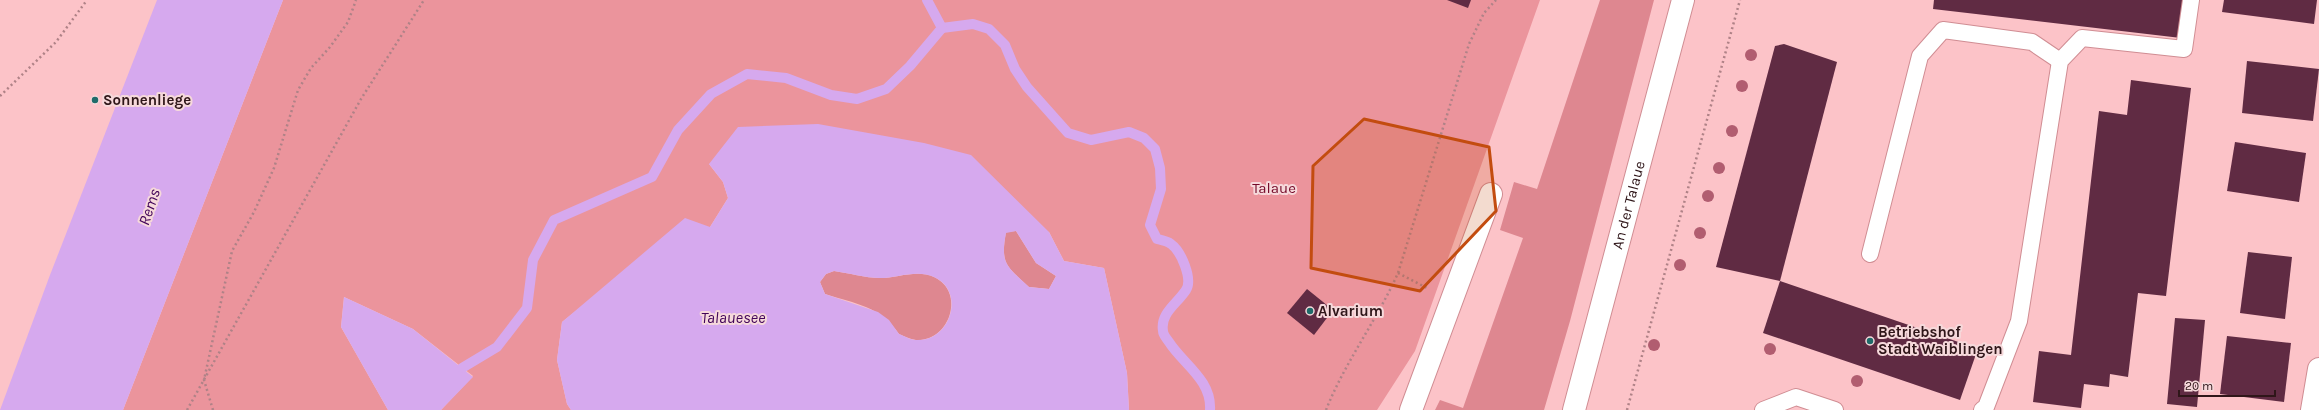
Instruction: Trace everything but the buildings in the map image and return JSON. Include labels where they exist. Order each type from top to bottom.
[{"type":"street","name":"An der Talaue","points":[[1574,410],[1684,0]]},
{"type":"street","points":[[1411,410],[1491,194]]},
{"type":"street","points":[[2312,410],[2319,369]]},
{"type":"lane","points":[[1982,410],[1986,406],[2019,320],[2060,61],[2082,38],[2184,49],[2191,0]]},
{"type":"lane","points":[[1870,254],[1920,56],[1943,30],[2032,42],[2060,61]]},
{"type":"lane","points":[[1763,410],[1796,397],[1835,410]]},
{"type":"path","points":[[0,96],[56,42],[87,0]]},
{"type":"path","points":[[213,410],[204,380],[232,251],[254,212],[274,168],[298,90],[311,68],[330,47],[348,22],[356,0]]},
{"type":"path","points":[[187,410],[361,99],[424,0]]},
{"type":"path","points":[[1326,410],[1355,352],[1383,306],[1398,273],[1469,44],[1484,13],[1496,0]]},
{"type":"path","points":[[1627,410],[1740,0]]},
{"type":"highlighted area","points":[[1364,119],[1489,147],[1496,211],[1420,291],[1311,268],[1313,166]]},
{"type":"green space","name":"Talaue","points":[[283,0],[1540,0],[1415,351],[1377,410],[1129,410],[1127,373],[1104,268],[1064,261],[1049,232],[709,164],[723,182],[728,198],[710,227],[606,287],[562,322],[557,360],[567,404],[571,410],[441,410],[473,376],[413,329],[344,297],[341,327],[388,410],[123,410]]},
{"type":"shaded area","points":[[1600,0],[1654,0],[1570,321],[1544,410],[1435,410],[1440,400],[1463,408],[1523,238],[1500,230],[1514,182],[1537,189]]},
{"type":"shaded area","points":[[1016,231],[1036,263],[1056,276],[1049,289],[1029,287],[1010,269],[1007,264],[1004,252],[1006,232]]},
{"type":"shaded area","points":[[834,271],[874,278],[887,278],[914,274],[934,277],[944,284],[949,293],[951,304],[950,315],[945,325],[938,333],[928,338],[916,340],[899,334],[884,317],[866,307],[825,294],[820,282],[826,274]]},
{"type":"water","name":"Rems","points":[[157,0],[283,0],[123,410],[0,410],[50,275]]},
{"type":"water","name":"Talauesee","points":[[818,124],[924,143],[971,155],[1049,232],[1064,261],[1104,268],[1127,373],[1129,410],[571,410],[567,404],[557,360],[562,322],[685,218],[710,227],[728,198],[723,182],[709,164],[738,127]],"holes":[[[1016,231],[1036,263],[1056,276],[1049,289],[1029,287],[1010,269],[1007,264],[1004,252],[1006,233]],[[834,271],[874,278],[887,278],[914,274],[934,277],[944,284],[950,293],[952,304],[946,325],[938,333],[928,338],[916,340],[899,334],[889,320],[878,312],[825,294],[820,282],[826,274]]]},
{"type":"water","points":[[344,297],[413,329],[473,377],[441,410],[388,410],[341,327]]},
{"type":"waterway","points":[[927,0],[942,28]]},
{"type":"waterway","points":[[942,28],[973,24],[989,29],[1005,45],[1015,69],[1027,87],[1068,133],[1091,140],[1129,132],[1144,138],[1155,149],[1160,168],[1161,189],[1150,225],[1157,239],[1169,243],[1179,253],[1185,266],[1188,279],[1186,290],[1170,309],[1164,319],[1163,332],[1175,350],[1202,381],[1209,399],[1210,410]]},
{"type":"waterway","points":[[462,368],[497,347],[527,308],[533,260],[554,220],[652,177],[678,130],[711,94],[747,74],[786,78],[831,95],[857,99],[886,89],[910,66],[942,28]]},
{"type":"place","name":"Sonnenliege","points":[[95,100]]},
{"type":"place","name":"Alvarium","points":[[1310,311]]},
{"type":"place","name":"Betriebshof Stadt Waiblingen","points":[[1870,341]]}]
